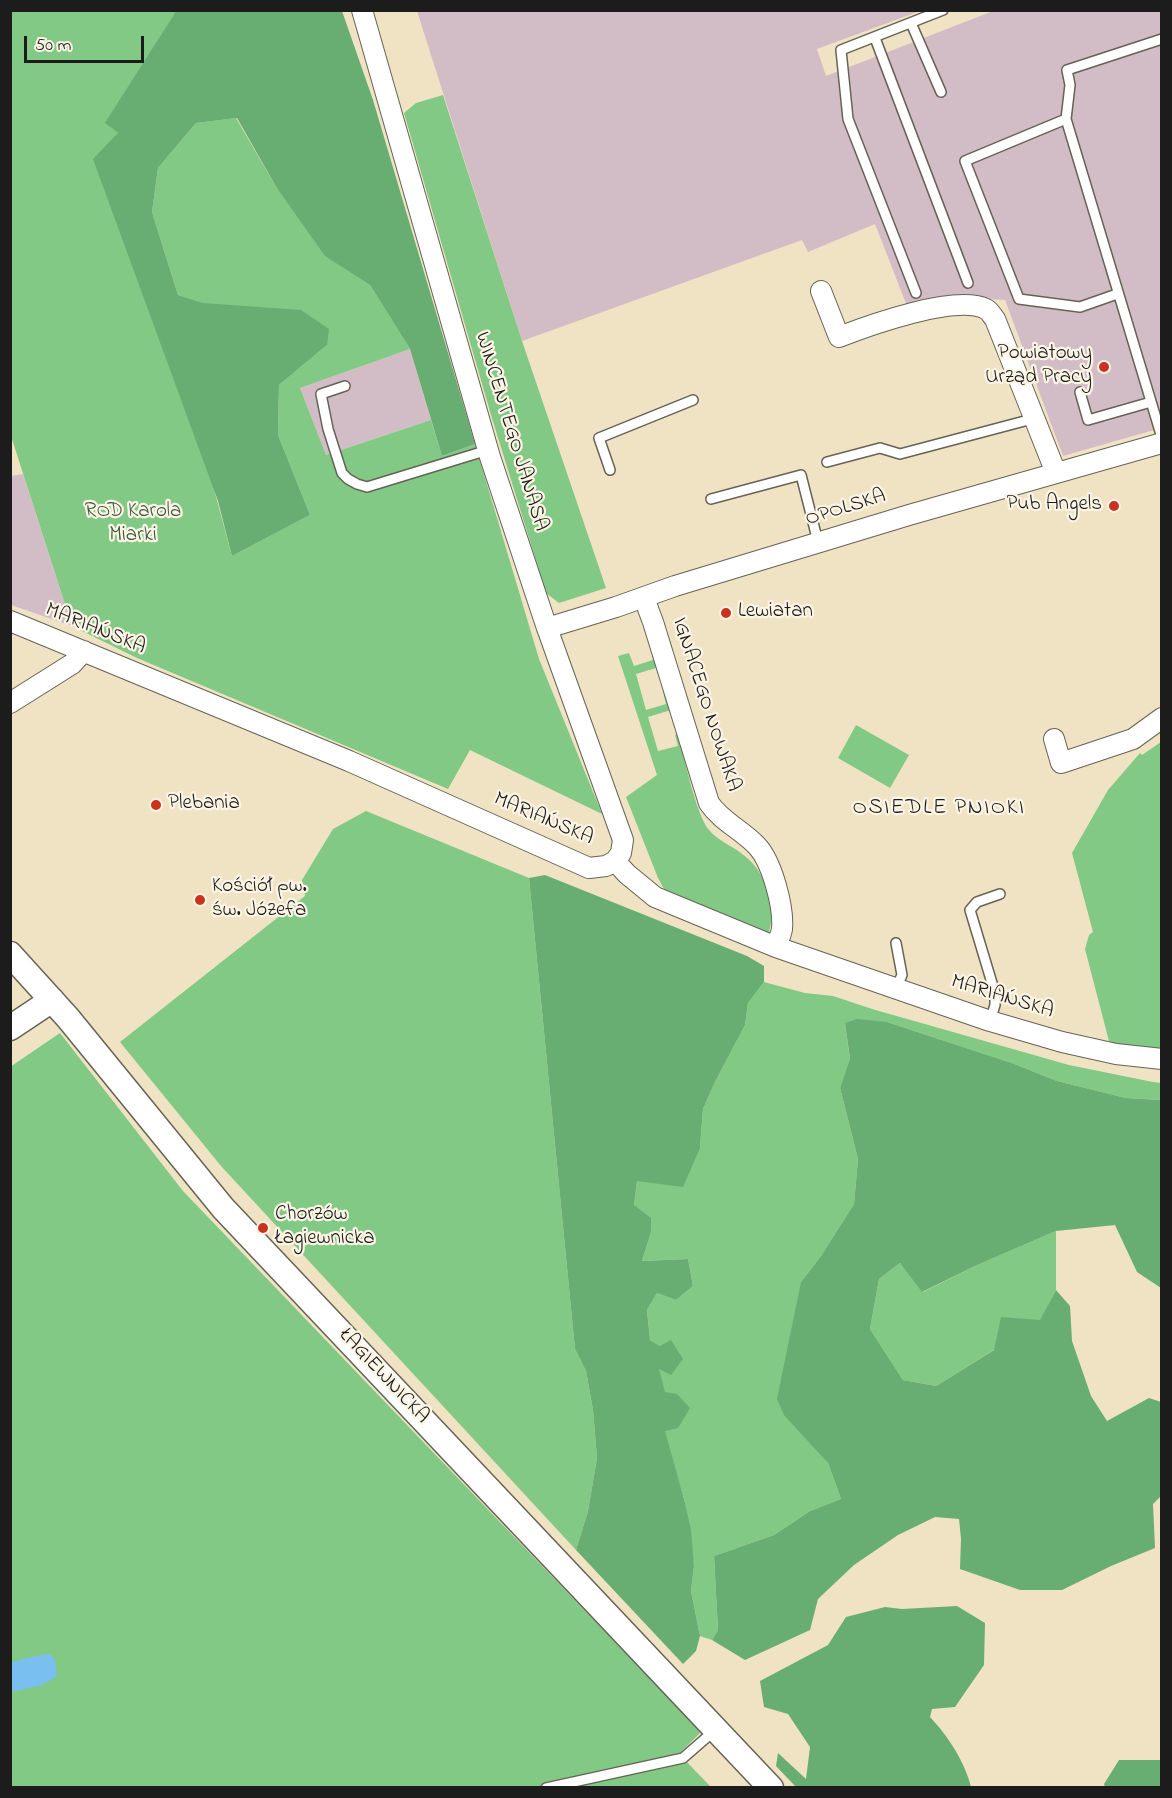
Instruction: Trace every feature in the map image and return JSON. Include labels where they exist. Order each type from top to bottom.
[{"type":"street","name":"WINCENTEGO JANASA","points":[[362,10],[488,450],[547,628],[623,840],[621,853],[615,861]]},
{"type":"street","points":[[821,291],[838,336],[917,312],[973,305],[988,309],[995,319],[1056,473]]},
{"type":"street","name":"OPOLSKA","points":[[547,628],[819,542],[1161,443]]},
{"type":"street","name":"IGNACEGO NOWAKA","points":[[644,598],[709,803],[720,816],[756,845],[765,857],[781,911],[782,930],[776,947]]},
{"type":"street","name":"MARIAŃSKA","points":[[10,621],[349,761],[589,868],[606,866],[615,861],[655,897],[776,947],[990,1021],[1104,1052],[1161,1059]]},
{"type":"street","points":[[10,703],[72,664],[84,651]]},
{"type":"street","points":[[1054,739],[1062,763],[1133,739],[1161,718]]},
{"type":"street","name":"ŁAGIEWNICKA","points":[[10,954],[52,1000],[223,1208],[771,1788]]},
{"type":"street","points":[[10,1028],[52,1000]]},
{"type":"lane","points":[[916,293],[848,119],[841,50],[943,10]]},
{"type":"lane","points":[[911,23],[941,92]]},
{"type":"lane","points":[[875,38],[968,283]]},
{"type":"lane","points":[[1161,39],[1067,70],[1070,86],[1066,119],[1161,438]]},
{"type":"lane","points":[[1066,119],[965,161],[1018,299],[1080,307],[1117,294]]},
{"type":"lane","points":[[345,386],[321,394],[327,429],[342,473],[357,484],[367,487],[488,450]]},
{"type":"lane","points":[[1080,392],[1088,420],[1151,402]]},
{"type":"lane","points":[[610,470],[599,438],[693,400]]},
{"type":"lane","points":[[827,462],[880,448],[900,454],[1036,418]]},
{"type":"lane","points":[[711,499],[801,475],[819,542]]},
{"type":"lane","points":[[990,1021],[995,1005],[995,993],[970,910],[976,902],[1000,894]]},
{"type":"lane","points":[[896,943],[902,975],[896,988]]},
{"type":"lane","points":[[546,1788],[683,1758],[716,1729]]},
{"type":"shaded area","points":[[417,11],[920,11],[817,49],[826,76],[993,11],[1161,11],[1161,428],[1063,456],[1005,300],[956,297],[907,306],[875,224],[808,252],[802,240],[522,341]]},
{"type":"shaded area","points":[[410,349],[431,420],[326,455],[300,388]]},
{"type":"shaded area","points":[[23,474],[72,626],[11,605],[11,476]]},
{"type":"green space","name":"ROD Karola Miarki","points":[[10,11],[176,11],[106,123],[118,133],[232,556],[310,515],[278,435],[279,385],[327,345],[178,295],[152,212],[158,168],[196,123],[236,118],[278,190],[325,255],[370,285],[410,349],[300,388],[326,455],[431,420],[442,456],[475,444],[539,659],[602,814],[470,750],[448,789],[137,658],[72,626],[11,436]]},
{"type":"green space","points":[[176,11],[342,11],[373,100],[475,444],[442,456],[410,349],[370,285],[325,256],[278,190],[237,118],[196,123],[158,168],[152,212],[178,295],[203,303],[301,310],[329,329],[327,345],[279,385],[278,435],[310,515],[232,556],[218,501],[93,159],[118,133],[105,123]]},
{"type":"green space","points":[[443,95],[522,341],[606,588],[559,603],[546,593],[491,415],[404,113],[416,103]]},
{"type":"green space","points":[[654,649],[662,677],[659,678],[656,668],[636,674],[646,710],[666,704],[663,692],[666,691],[671,710],[648,717],[658,751],[678,746],[675,735],[678,734],[695,799],[704,822],[713,834],[742,853],[753,864],[764,881],[772,912],[769,932],[762,934],[666,893],[658,878],[626,797],[657,775],[618,656],[629,653],[634,666],[653,660],[651,650]]},
{"type":"green space","points":[[856,725],[909,755],[890,788],[838,758]]},
{"type":"green space","points":[[1161,742],[1161,1052],[1110,1045],[1085,949],[1089,935],[1093,932],[1072,853],[1108,790],[1140,753],[1142,755]]},
{"type":"green space","points":[[366,811],[529,878],[575,1349],[586,1371],[593,1410],[597,1458],[588,1511],[576,1550],[221,1166],[120,1042],[305,896],[302,880],[333,829]]},
{"type":"green space","points":[[545,875],[747,956],[764,966],[764,982],[748,1003],[745,1025],[703,1109],[700,1148],[683,1187],[637,1181],[634,1205],[651,1218],[651,1232],[642,1261],[688,1259],[693,1286],[676,1300],[657,1293],[647,1310],[650,1340],[660,1346],[671,1340],[683,1359],[671,1375],[659,1369],[665,1392],[677,1394],[690,1408],[678,1428],[665,1431],[691,1530],[694,1566],[691,1591],[700,1636],[696,1651],[683,1664],[576,1550],[588,1511],[597,1458],[593,1410],[586,1371],[575,1349],[529,878]]},
{"type":"green space","points":[[764,982],[805,993],[833,996],[1069,1065],[1161,1083],[1161,1100],[1126,1098],[1057,1081],[1012,1063],[887,1022],[845,1023],[850,1060],[840,1088],[858,1159],[854,1204],[821,1256],[801,1282],[815,1447],[828,1463],[841,1499],[810,1511],[774,1535],[714,1556],[718,1630],[712,1640],[700,1636],[691,1591],[694,1566],[684,1499],[664,1431],[665,1393],[658,1368],[660,1346],[650,1340],[647,1310],[657,1293],[676,1300],[693,1286],[688,1259],[642,1261],[651,1232],[634,1205],[637,1181],[700,1148],[703,1109],[745,1025],[748,1003]]},
{"type":"green space","points":[[857,1019],[887,1022],[1012,1063],[1057,1081],[1126,1098],[1161,1100],[1161,1288],[1137,1272],[1115,1225],[1056,1231],[922,1292],[900,1263],[879,1279],[870,1329],[903,1380],[936,1386],[994,1350],[1001,1317],[1040,1320],[1056,1290],[1070,1306],[1072,1341],[1091,1396],[1107,1421],[1149,1398],[1161,1402],[1161,1496],[1153,1504],[1155,1548],[1062,1590],[1020,1590],[960,1569],[959,1519],[935,1517],[898,1535],[854,1565],[818,1599],[810,1630],[745,1660],[712,1640],[718,1630],[714,1556],[774,1535],[810,1511],[841,1499],[828,1463],[784,1415],[777,1399],[801,1282],[821,1256],[854,1204],[858,1159],[840,1088],[850,1059],[845,1023]]},
{"type":"green space","points":[[60,1033],[183,1191],[701,1732],[679,1754],[711,1787],[11,1787],[10,1067]]},
{"type":"green space","points":[[1056,1231],[1056,1290],[1040,1321],[936,1386],[903,1380],[870,1329],[879,1279],[900,1263],[923,1292],[975,1266]]},
{"type":"green space","points":[[957,1606],[985,1623],[984,1665],[955,1707],[932,1709],[930,1717],[955,1750],[965,1768],[971,1787],[796,1787],[776,1766],[778,1753],[806,1779],[810,1747],[788,1714],[764,1707],[760,1681],[828,1645],[846,1617],[885,1607],[902,1609]]},
{"type":"green space","points":[[1119,1760],[1161,1760],[1161,1787],[1105,1787],[1104,1784]]},
{"type":"water","points":[[47,1654],[52,1655],[56,1665],[56,1677],[42,1685],[11,1692],[11,1663]]},
{"type":"place","name":"Powiatowy Urząd Pracy","points":[[1104,367]]},
{"type":"place","name":"Pub Angels","points":[[1114,506]]},
{"type":"place","name":"Lewiatan","points":[[726,613]]},
{"type":"place","name":"Plebania","points":[[156,805]]},
{"type":"place","name":"Kościół pw. św. Józefa","points":[[200,900]]},
{"type":"place","name":"Chorzów Łagiewnicka","points":[[263,1228]]},
{"type":"district","name":"OSIEDLE PNIOKI","points":[[939,809]]}]
